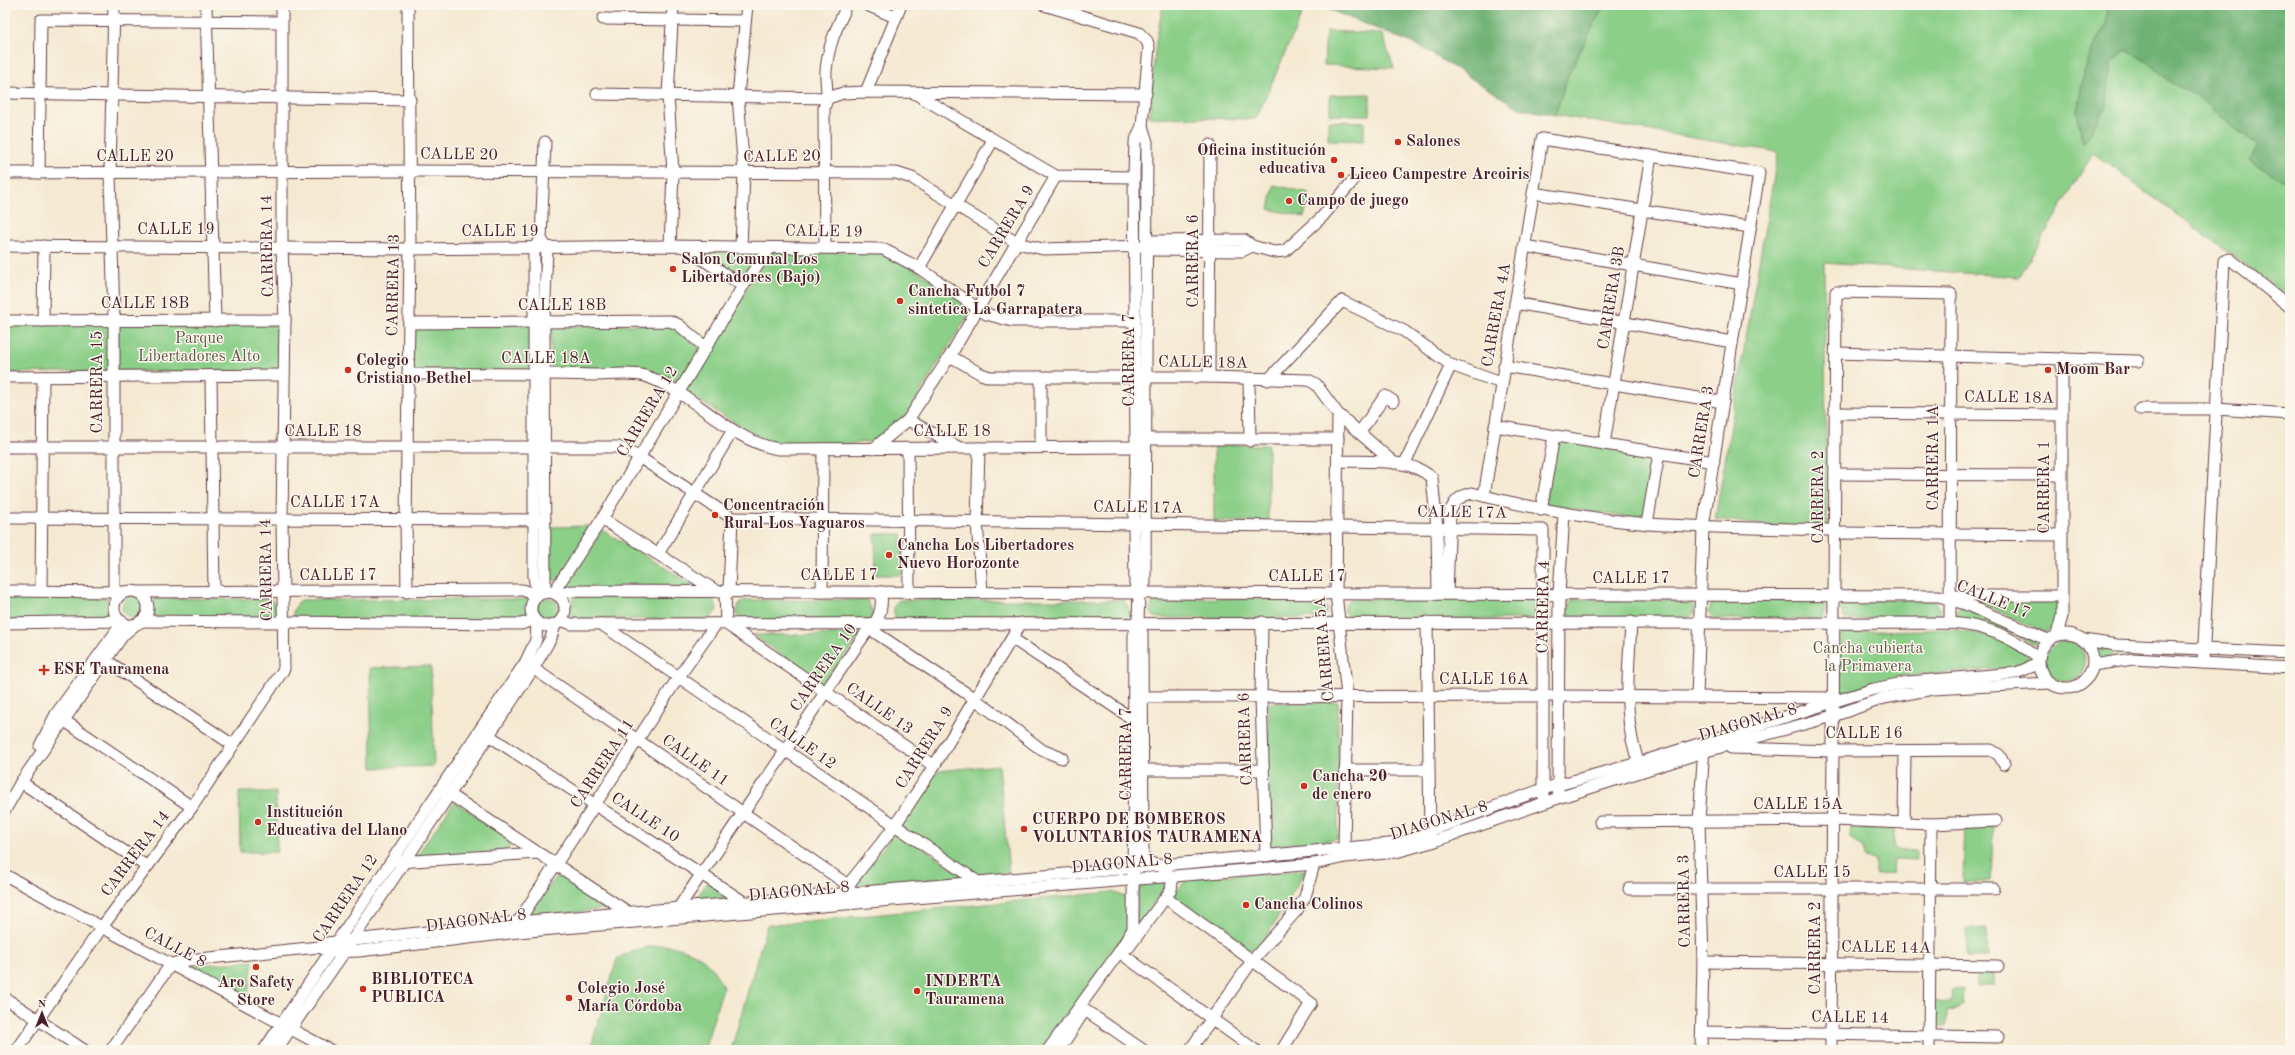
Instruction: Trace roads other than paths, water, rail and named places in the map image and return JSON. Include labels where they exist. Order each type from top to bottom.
[{"type":"street","name":"CARRERA 15","points":[[114,5],[110,94],[110,173],[114,320],[114,592]]},
{"type":"street","points":[[206,5],[207,96],[212,172],[215,321]]},
{"type":"street","name":"CARRERA 14","points":[[17,1050],[102,927],[146,866],[192,807],[284,670],[282,520],[285,320],[282,247],[282,5]]},
{"type":"street","name":"CARRERA 13","points":[[407,592],[406,520],[410,249],[410,100],[408,5]]},
{"type":"street","points":[[670,246],[672,173],[668,96],[673,5]]},
{"type":"street","points":[[742,247],[744,173],[738,96],[747,5]]},
{"type":"street","points":[[867,5],[895,17]]},
{"type":"street","points":[[866,92],[900,5]]},
{"type":"street","name":"CARRERA 7","points":[[1044,5],[1140,33],[1147,40],[1146,94],[1142,126],[1135,142],[1134,177],[1135,321],[1146,439],[1145,583],[1139,592]]},
{"type":"street","points":[[825,248],[824,108],[828,98],[826,73],[830,41],[844,12]]},
{"type":"street","points":[[604,19],[745,21]]},
{"type":"street","points":[[39,173],[41,20],[206,20],[281,22]]},
{"type":"street","points":[[5,92],[410,100]]},
{"type":"street","points":[[597,94],[828,98],[843,93],[866,92],[1146,94]]},
{"type":"street","points":[[913,93],[1056,176],[1134,177]]},
{"type":"street","name":"CARRERA 7","points":[[1059,1050],[1121,953],[1133,929],[1132,867],[1138,770],[1142,633],[1138,622],[1139,592],[1135,583],[1134,524],[1136,447],[1141,378],[1147,246],[1147,142],[1142,126]]},
{"type":"street","name":"CARRERA 4A","points":[[1484,496],[1501,383],[1542,139],[1651,156]]},
{"type":"street","points":[[919,268],[993,140]]},
{"type":"street","points":[[545,142],[542,172],[544,244],[539,322],[540,520],[534,576],[545,595],[562,599],[565,608],[558,622],[544,626],[536,621],[531,609],[545,595]]},
{"type":"street","name":"CARRERA 6","points":[[1209,377],[1210,145]]},
{"type":"street","name":"CARRERA 3","points":[[1651,156],[1759,173],[1703,527],[1697,698]]},
{"type":"street","name":"CARRERA 3B","points":[[1604,444],[1651,156]]},
{"type":"street","name":"CALLE 20","points":[[5,173],[410,171],[896,173],[912,178],[1017,243]]},
{"type":"street","name":"CARRERA 9","points":[[874,449],[908,420],[950,356],[1056,176]]},
{"type":"street","points":[[1017,243],[1043,249],[1147,246],[1153,250],[1210,246],[1242,251],[1254,247],[1274,252],[1285,250],[1322,217],[1352,182]]},
{"type":"street","points":[[1533,193],[1750,227]]},
{"type":"street","points":[[539,322],[534,248],[544,244]]},
{"type":"street","name":"CALLE 19","points":[[544,244],[883,249],[919,268],[978,309]]},
{"type":"street","name":"CALLE 19","points":[[5,246],[213,246],[410,249],[534,248]]},
{"type":"street","points":[[43,321],[44,246]]},
{"type":"street","points":[[1524,246],[1742,284]]},
{"type":"street","points":[[684,247],[743,286]]},
{"type":"street","name":"CARRERA 12","points":[[545,595],[602,519],[743,286],[770,248]]},
{"type":"street","points":[[2203,663],[2224,261],[2230,259],[2290,307]]},
{"type":"street","name":"CARRERA 2","points":[[1831,1050],[1836,292],[1951,294]]},
{"type":"street","name":"CARRERA 1A","points":[[1950,623],[1951,294]]},
{"type":"street","points":[[1268,380],[1342,301],[1404,331],[1451,365],[1501,383]]},
{"type":"street","points":[[1515,303],[1732,342]]},
{"type":"street","points":[[978,309],[996,318],[1012,321],[1135,321]]},
{"type":"street","name":"CALLE 18B","points":[[5,321],[285,320]]},
{"type":"street","name":"CALLE 18B","points":[[409,323],[670,321],[679,325],[706,348]]},
{"type":"street","points":[[1835,353],[2138,361]]},
{"type":"street","name":"CALLE 18A","points":[[950,356],[981,374],[990,377],[1209,377],[1268,380],[1308,380],[1316,384],[1338,414]]},
{"type":"street","name":"CARRERA 1","points":[[2062,358],[2061,596],[2062,616],[2071,634]]},
{"type":"street","points":[[1399,463],[1451,365]]},
{"type":"street","points":[[1504,366],[1723,402]]},
{"type":"street","name":"CALLE 18A","points":[[408,374],[644,376],[679,392],[733,430],[769,448]]},
{"type":"street","points":[[5,377],[284,375]]},
{"type":"street","points":[[211,376],[214,592]]},
{"type":"street","points":[[41,591],[43,377]]},
{"type":"street","points":[[1041,377],[1041,448]]},
{"type":"street","points":[[1249,379],[1250,440]]},
{"type":"street","points":[[1360,432],[1384,396],[1393,401]]},
{"type":"street","points":[[2140,408],[2216,409],[2290,414]]},
{"type":"street","name":"CALLE 18A","points":[[1835,413],[2062,415]]},
{"type":"street","points":[[1338,414],[1399,463]]},
{"type":"street","name":"CARRERA 5A","points":[[1338,414],[1336,593],[1346,696],[1344,847]]},
{"type":"street","points":[[908,420],[960,448]]},
{"type":"street","points":[[1495,426],[1714,462]]},
{"type":"street","points":[[658,554],[733,430]]},
{"type":"street","points":[[1541,510],[1554,436]]},
{"type":"street","points":[[1146,439],[1338,439]]},
{"type":"street","name":"CALLE 18","points":[[5,447],[618,447],[639,456],[732,518]]},
{"type":"street","name":"CALLE 18","points":[[769,448],[874,449],[1136,447]]},
{"type":"street","points":[[908,448],[909,592]]},
{"type":"street","points":[[979,448],[977,522],[982,592]]},
{"type":"street","points":[[822,449],[822,592]]},
{"type":"street","points":[[1647,524],[1659,453]]},
{"type":"street","points":[[1338,461],[1399,463],[1427,472],[1432,478],[1443,594]]},
{"type":"street","points":[[1835,474],[2061,475]]},
{"type":"street","name":"CALLE 17A","points":[[1443,594],[1450,512],[1454,502],[1462,495],[1472,493],[1541,510],[1647,524],[1834,532]]},
{"type":"street","name":"CARRERA 4","points":[[1558,798],[1559,594],[1564,513]]},
{"type":"street","name":"CALLE 17A","points":[[5,518],[540,520]]},
{"type":"street","points":[[721,624],[732,518]]},
{"type":"street","name":"CALLE 17A","points":[[732,518],[1543,530],[1542,594]]},
{"type":"street","points":[[602,519],[658,554],[724,592]]},
{"type":"street","points":[[1834,532],[2061,535]]},
{"type":"street","name":"CALLE 17","points":[[138,592],[407,592],[523,590],[530,593],[545,595],[572,591],[1939,596],[1950,597],[2052,637]]},
{"type":"street","points":[[5,591],[138,592],[145,598],[148,606],[147,614],[102,658]]},
{"type":"street","points":[[122,622],[116,614],[115,605],[118,597],[125,592]]},
{"type":"street","name":"CARRERA 10","points":[[679,913],[702,874],[743,813],[786,752],[826,691],[881,614],[881,592]]},
{"type":"street","points":[[1542,594],[1543,804]]},
{"type":"street","points":[[1950,597],[2061,596]]},
{"type":"street","name":"CARRERA 1","points":[[2052,637],[2062,616]]},
{"type":"street","points":[[5,623],[284,622],[521,624],[536,621]]},
{"type":"street","name":"CARRERA 12","points":[[529,666],[536,640],[536,621]]},
{"type":"street","points":[[6,804],[60,718],[102,658],[122,622]]},
{"type":"street","name":"CARRERA 12","points":[[264,1050],[286,1026],[348,946],[397,862],[529,666],[551,638],[558,622]]},
{"type":"street","name":"CALLE 17","points":[[558,622],[571,624],[873,626],[1138,622],[1950,623],[1991,630],[2016,641],[2038,661]]},
{"type":"street","name":"CARRERA 6","points":[[1262,622],[1260,697],[1266,856]]},
{"type":"street","points":[[1427,622],[1429,831],[1432,842]]},
{"type":"street","points":[[1631,622],[1628,721],[1640,768]]},
{"type":"street","name":"CARRERA 9","points":[[850,888],[894,827],[934,766],[1013,639],[1021,623]]},
{"type":"street","name":"CALLE 12","points":[[601,624],[894,827],[978,888]]},
{"type":"street","name":"CARRERA 11","points":[[518,927],[555,864],[596,805],[678,678],[721,624]]},
{"type":"street","name":"CALLE 13","points":[[721,624],[826,691],[934,766]]},
{"type":"street","points":[[873,626],[975,699],[1048,754],[1062,758]]},
{"type":"street","points":[[2083,640],[2089,647],[2093,656],[2093,666],[2087,678],[2079,685],[2070,688],[2059,687],[2050,683],[2042,675],[2038,661],[2042,648],[2052,637],[2071,634],[2083,640],[2117,645],[2290,653]]},
{"type":"street","points":[[1013,639],[1134,720]]},
{"type":"street","points":[[102,658],[233,745]]},
{"type":"street","points":[[2093,666],[2133,659],[2290,668]]},
{"type":"street","name":"DIAGONAL 8","points":[[744,907],[850,888],[978,888],[1133,879],[1314,864],[1345,857],[1396,852],[1432,842],[1543,804],[1833,700],[1908,682],[2016,674],[2038,661]]},
{"type":"street","name":"CALLE 11","points":[[529,666],[850,888]]},
{"type":"street","name":"DIAGONAL 8","points":[[1704,747],[1718,748],[1833,716],[1900,694],[1933,689],[2050,683]]},
{"type":"street","name":"CALLE 16A","points":[[1139,697],[1559,696],[1833,700]]},
{"type":"street","name":"CARRERA 7","points":[[1048,1050],[1121,953],[1171,890],[1171,876],[1166,869],[1158,865],[1151,864],[1143,857],[1134,720],[1139,697]]},
{"type":"street","points":[[60,718],[192,807]]},
{"type":"street","name":"CALLE 10","points":[[484,732],[702,874],[744,907]]},
{"type":"street","name":"CARRERA 3","points":[[1701,1050],[1703,962],[1699,821],[1704,747]]},
{"type":"street","name":"CALLE 16","points":[[1718,748],[1833,751],[1991,750],[1999,755],[2004,764]]},
{"type":"street","points":[[1904,823],[1905,751]]},
{"type":"street","name":"DIAGONAL 8","points":[[518,927],[744,907],[856,903],[1132,867],[1266,856],[1408,840],[1558,784],[1640,768]]},
{"type":"street","points":[[1138,770],[1263,770]]},
{"type":"street","points":[[1345,770],[1428,770]]},
{"type":"street","points":[[21,782],[146,866]]},
{"type":"street","points":[[444,791],[628,912]]},
{"type":"street","name":"CALLE 15A","points":[[1600,822],[1833,820],[1931,824],[1996,821]]},
{"type":"street","points":[[1929,1050],[1929,889],[1931,824]]},
{"type":"street","points":[[503,856],[514,849],[514,837]]},
{"type":"street","points":[[397,862],[538,853]]},
{"type":"street","name":"CARRERA 12","points":[[336,942],[397,862]]},
{"type":"street","points":[[1190,1050],[1252,961],[1298,910],[1305,897],[1314,864]]},
{"type":"street","name":"CALLE 8","points":[[5,874],[330,1050]]},
{"type":"street","points":[[850,888],[856,903]]},
{"type":"street","name":"CALLE 15","points":[[1629,889],[1994,889]]},
{"type":"street","points":[[1166,898],[1312,1003],[1282,1050]]},
{"type":"street","name":"DIAGONAL 8","points":[[171,964],[189,960],[324,949],[518,927],[628,912],[679,913]]},
{"type":"street","name":"DIAGONAL 8","points":[[324,949],[327,943],[336,942],[348,946]]},
{"type":"street","name":"CARRERA 12","points":[[276,1050],[286,1026],[324,949]]},
{"type":"street","points":[[1121,953],[1255,1050]]},
{"type":"street","name":"CALLE 14A","points":[[1703,962],[1998,966]]},
{"type":"street","points":[[111,1050],[171,964]]},
{"type":"street","points":[[5,998],[38,1018],[84,1050]]},
{"type":"street","points":[[1085,1010],[1143,1050]]},
{"type":"street","name":"CALLE 14","points":[[1702,1032],[1998,1037]]},
{"type":"place","name":"Salones","points":[[1398,142]]},
{"type":"place","name":"Oficina institución educativa","points":[[1334,160]]},
{"type":"place","name":"Liceo Campestre Arcoiris","points":[[1341,175]]},
{"type":"place","name":"Campo de juego","points":[[1289,201]]},
{"type":"place","name":"Salon Comunal Los Libertadores (Bajo)","points":[[673,269]]},
{"type":"place","name":"Cancha Futbol 7 sintetica La Garrapatera","points":[[900,301]]},
{"type":"place","name":"Colegio Cristiano Bethel","points":[[348,370]]},
{"type":"place","name":"Moom Bar","points":[[2048,370]]},
{"type":"place","name":"Concentración Rural Los Yaguaros","points":[[715,515]]},
{"type":"place","name":"Cancha Los Libertadores Nuevo Horozonte","points":[[889,555]]},
{"type":"place","name":"ESE Tauramena","points":[[44,670]]},
{"type":"place","name":"Cancha 20 de enero","points":[[1304,786]]},
{"type":"place","name":"Institución Educativa del Llano","points":[[258,822]]},
{"type":"place","name":"CUERPO DE BOMBEROS VOLUNTARIOS TAURAMENA","points":[[1024,829]]},
{"type":"place","name":"Cancha Colinos","points":[[1246,905]]},
{"type":"place","name":"Aro Safety Store","points":[[256,967]]},
{"type":"place","name":"BIBLIOTECA PUBLICA","points":[[363,989]]},
{"type":"place","name":"INDERTA Tauramena","points":[[917,991]]},
{"type":"place","name":"Colegio José María Córdoba","points":[[569,998]]},
{"type":"park label","name":"Parque Libertadores Alto","points":[[199,348]]},
{"type":"park label","name":"Cancha cubierta la Primavera","points":[[1868,658]]}]
